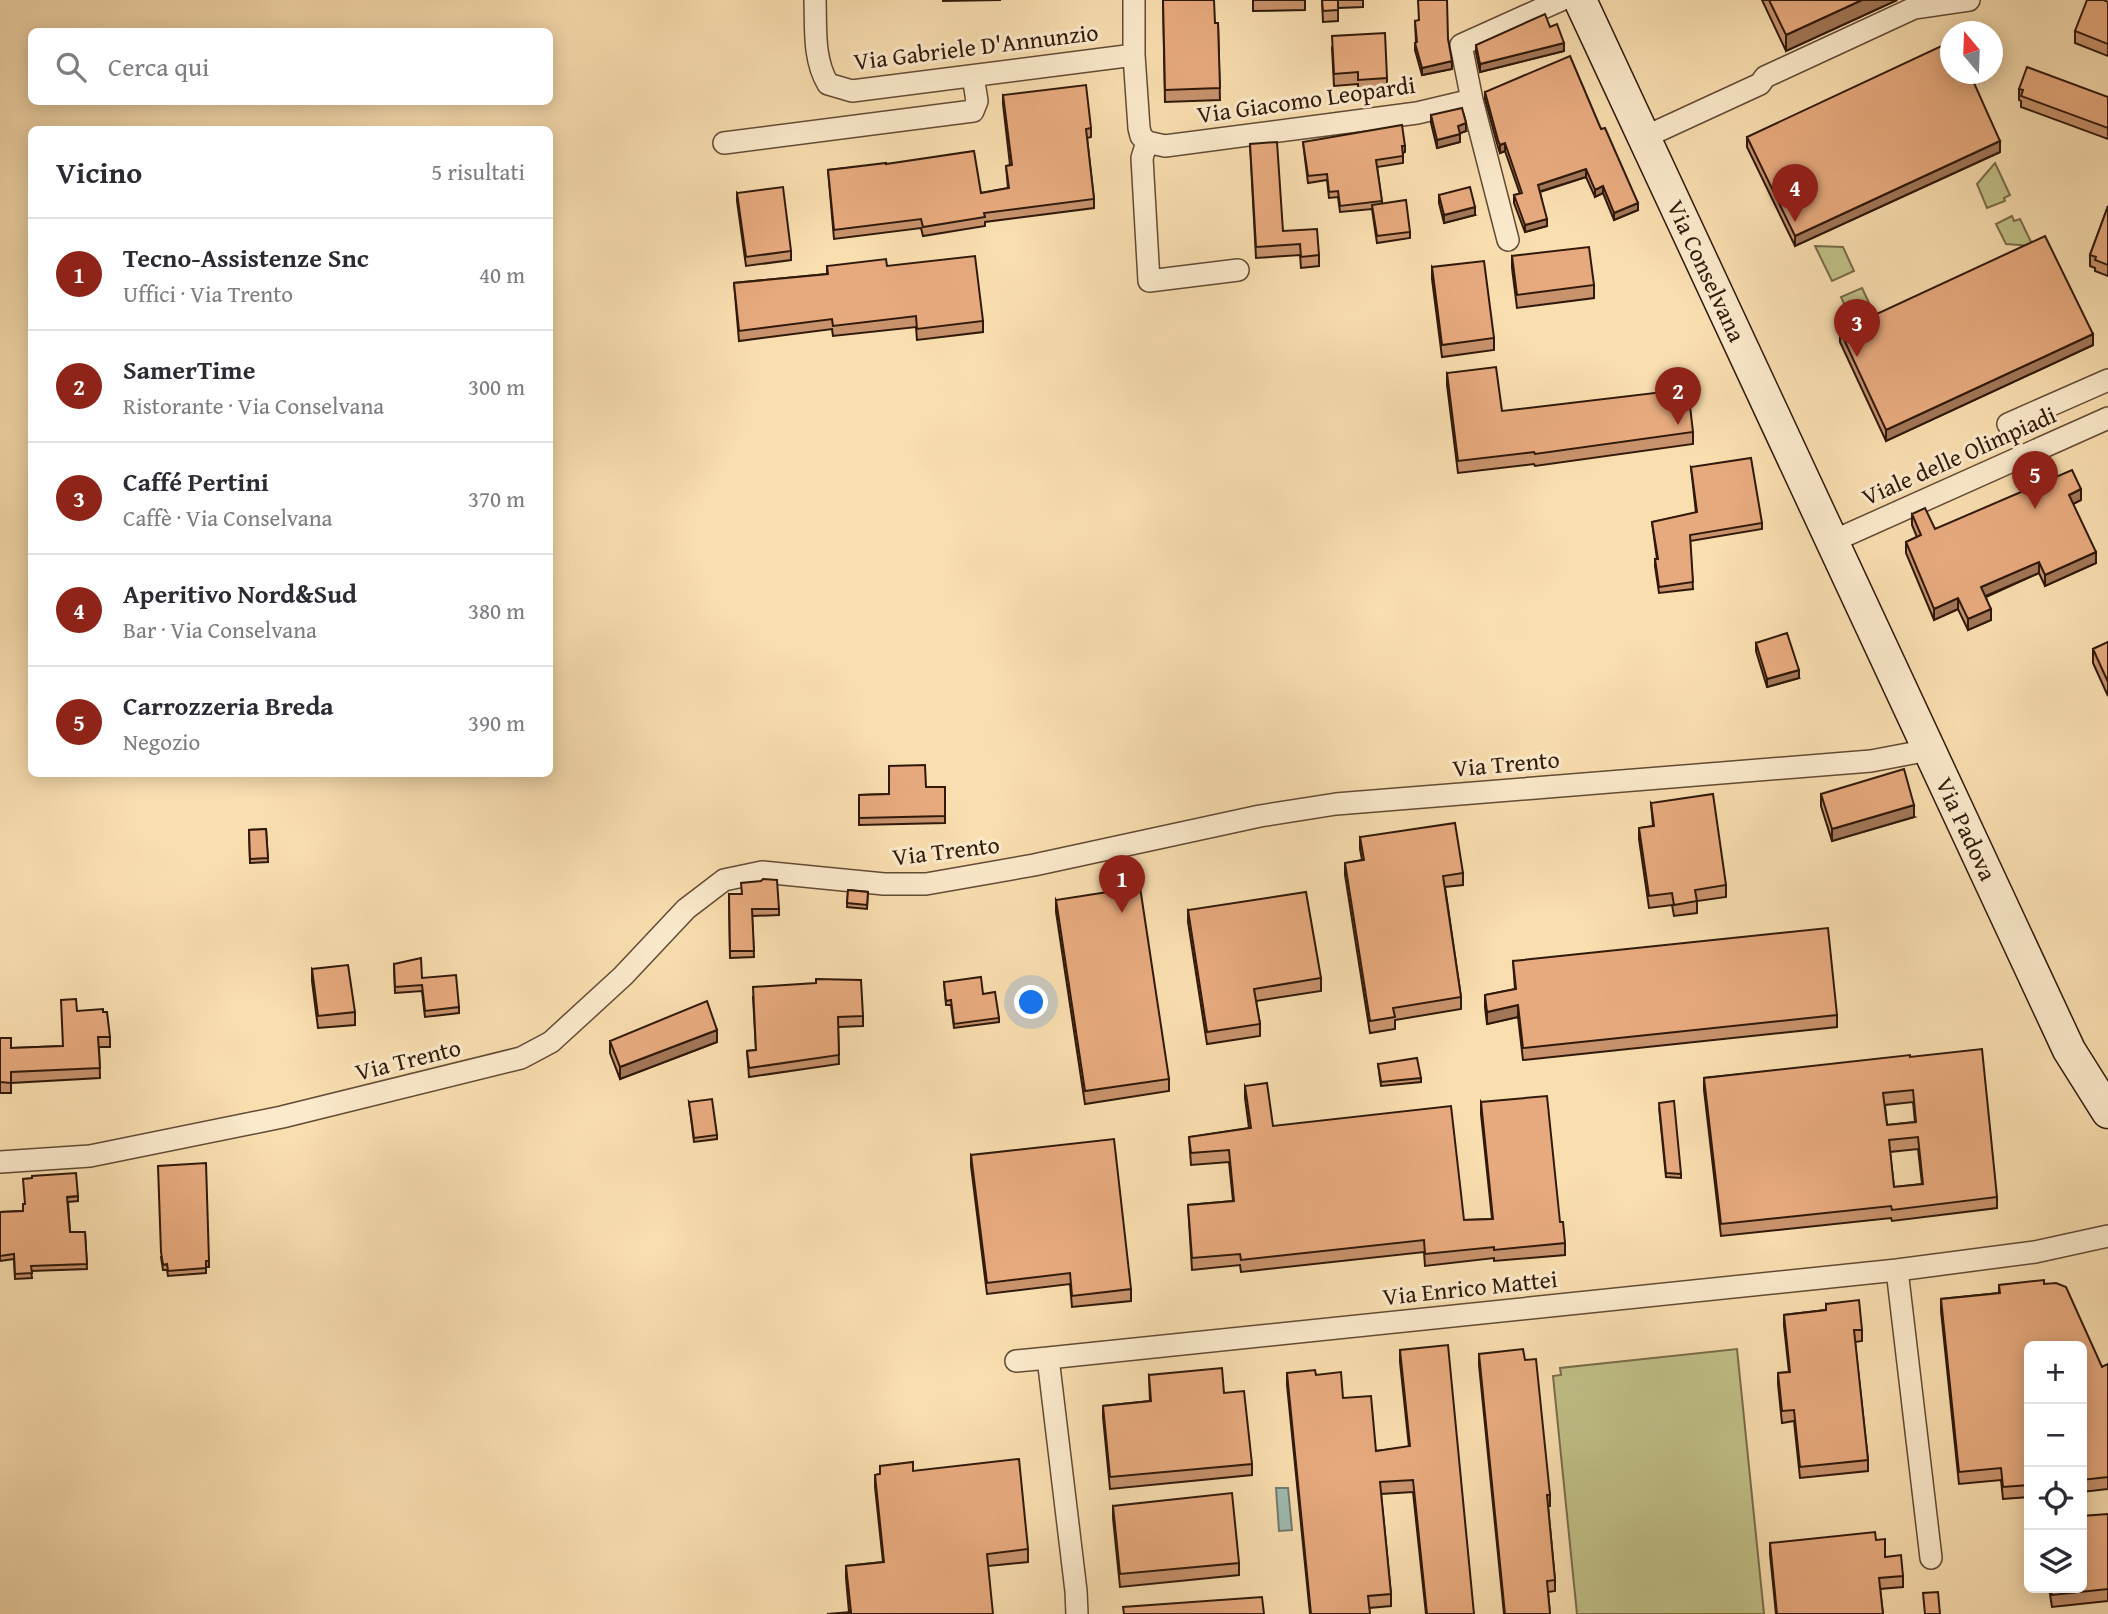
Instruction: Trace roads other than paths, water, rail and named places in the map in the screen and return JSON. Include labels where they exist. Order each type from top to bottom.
[{"type":"main road","name":"Via Conselvana","points":[[1580,0],[1831,542]]},
{"type":"main road","name":"Via Padova","points":[[1831,542],[2069,1050],[2108,1112]]},
{"type":"street","name":"Via Gabriele D'Annunzio","points":[[815,0],[821,72],[828,84],[852,91],[1134,55]]},
{"type":"street","points":[[1134,0],[1134,55],[1139,128],[1141,136],[1147,142],[1142,158],[1149,281],[1238,270]]},
{"type":"street","points":[[1507,240],[1461,45],[1561,0]]},
{"type":"street","points":[[1645,138],[1760,84],[1765,77],[1914,8],[1969,0]]},
{"type":"street","points":[[724,143],[969,112],[976,107],[977,101],[974,76]]},
{"type":"street","name":"Via Giacomo Leopardi","points":[[1147,142],[1166,146],[1417,113],[1472,100]]},
{"type":"street","points":[[2008,425],[2108,380]]},
{"type":"street","name":"Viale delle Olimpiadi","points":[[1831,542],[2108,418]]},
{"type":"street","name":"Via Trento","points":[[0,1162],[90,1156],[282,1117],[521,1058],[551,1042],[623,976],[686,909],[724,880],[762,872],[884,884],[926,884],[1034,865],[1260,816],[1336,804],[1871,761],[1913,753],[1927,747]]},
{"type":"street","name":"Via Enrico Mattei","points":[[1016,1361],[1897,1270],[2035,1252],[2108,1236]]},
{"type":"street","name":"Via Enrico Mattei","points":[[2035,1252],[2108,1252]]},
{"type":"street","points":[[1897,1270],[1931,1558]]},
{"type":"street","points":[[1048,1358],[1077,1614]]},
{"type":"water","points":[[1276,1488],[1288,1488],[1292,1530],[1279,1531]]},
{"type":"place","name":"Aperitivo Nord&Sud","points":[[1795,222]]},
{"type":"place","name":"Caffé Pertini","points":[[1857,357]]},
{"type":"place","name":"SamerTime","points":[[1678,425]]},
{"type":"place","name":"Carrozzeria Breda","points":[[2035,509]]},
{"type":"place","name":"Tecno-Assistenze Snc","points":[[1122,913]]}]
